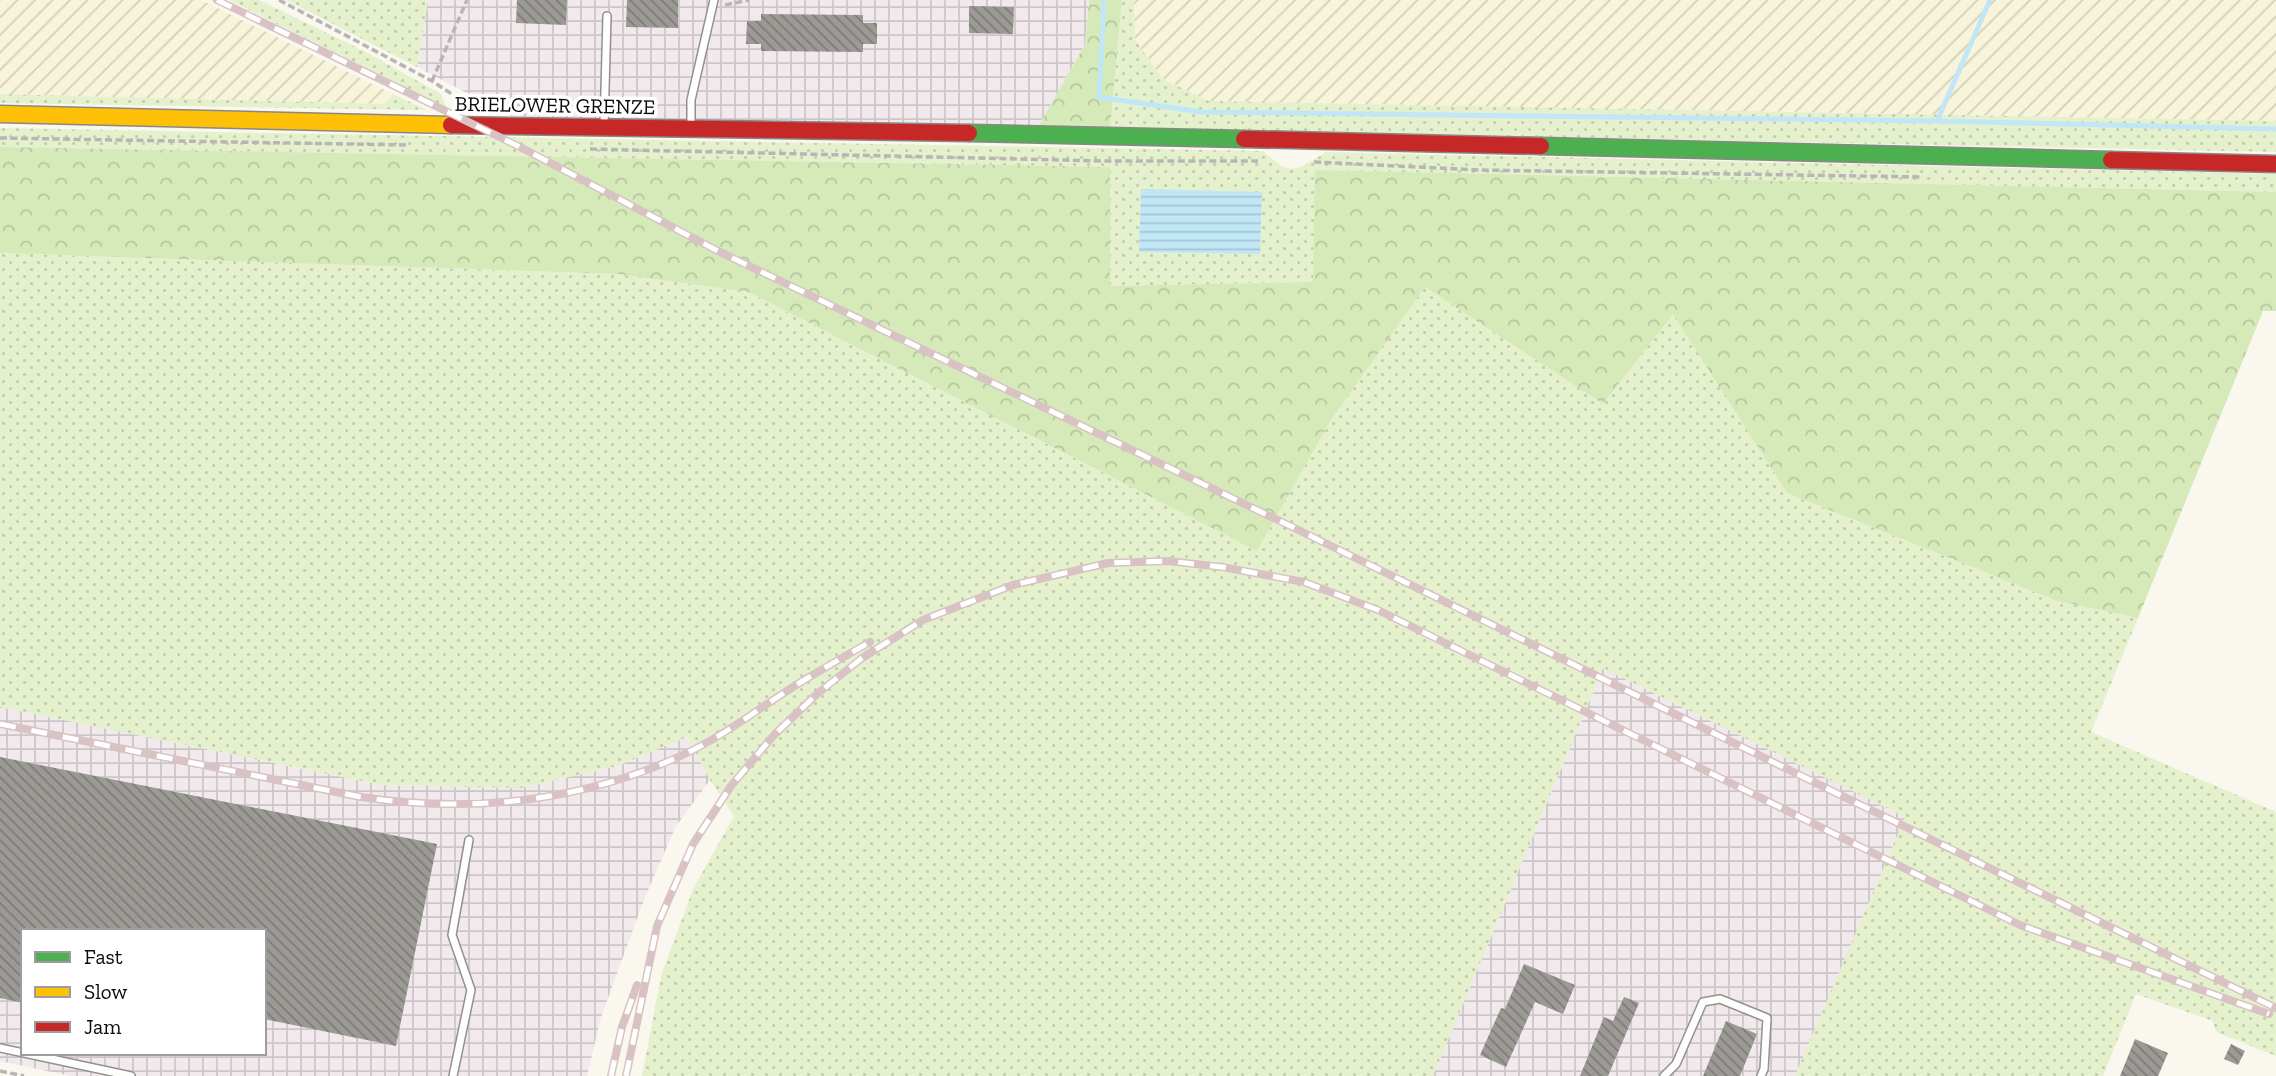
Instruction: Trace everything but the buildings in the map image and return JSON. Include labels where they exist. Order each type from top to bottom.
[{"type":"main road","name":"BRIELOWER GRENZE","points":[[0,114],[1038,134],[2276,164]]},
{"type":"lane","points":[[691,129],[691,100],[713,4]]},
{"type":"lane","points":[[604,127],[607,16]]},
{"type":"lane","points":[[453,1076],[471,990],[452,935],[469,840]]},
{"type":"lane","points":[[1664,1076],[1676,1064],[1703,1002],[1720,999],[1767,1018],[1764,1069],[1761,1076]]},
{"type":"lane","points":[[0,1048],[21,1052]]},
{"type":"lane","points":[[33,1055],[131,1076]]},
{"type":"path","points":[[279,0],[432,81],[500,125]]},
{"type":"path","points":[[432,81],[467,0]]},
{"type":"path","points":[[713,4],[749,0]]},
{"type":"path","points":[[0,138],[410,145]]},
{"type":"path","points":[[589,149],[1104,161],[1262,161]]},
{"type":"path","points":[[1302,162],[1479,170],[1933,177]]},
{"type":"path","points":[[0,1071],[24,1076]]},
{"type":"shaded area","points":[[0,0],[201,0],[393,94],[386,104],[0,94]]},
{"type":"shaded area","points":[[428,0],[1089,0],[1085,44],[1038,127],[517,119],[417,67]]},
{"type":"shaded area","points":[[1134,0],[2276,0],[2276,121],[1209,101],[1163,79],[1135,40]]},
{"type":"shaded area","points":[[1603,668],[1906,817],[1795,1076],[1433,1076]]},
{"type":"shaded area","points":[[0,707],[382,785],[520,788],[617,766],[687,737],[710,780],[676,826],[645,897],[601,1017],[587,1076],[71,1076],[0,1061]]},
{"type":"green space","points":[[229,0],[259,0],[364,51],[441,94],[446,108]]},
{"type":"green space","points":[[286,0],[428,0],[417,67]]},
{"type":"green space","points":[[1089,0],[1122,0],[1110,128],[1038,127],[1085,44]]},
{"type":"green space","points":[[1122,0],[1134,0],[1135,40],[1163,79],[1209,101],[2276,121],[2276,152],[1110,128]]},
{"type":"green space","points":[[0,94],[385,104],[393,94],[427,110],[0,103]]},
{"type":"green space","points":[[0,128],[1263,151],[1281,165],[1294,169],[1326,152],[2276,174],[2276,192],[1316,170],[1313,282],[1109,286],[1110,167],[0,147]]},
{"type":"green space","points":[[0,147],[1110,167],[1110,286],[1313,282],[1315,170],[2276,192],[2276,311],[2263,311],[2138,618],[2057,601],[1787,493],[1673,314],[1603,404],[1425,287],[1331,420],[1257,551],[748,292],[618,274],[0,253]]},
{"type":"green space","points":[[0,253],[618,274],[748,292],[1257,551],[1331,420],[1425,287],[1603,404],[1673,313],[1787,493],[2057,601],[2138,618],[2091,732],[2276,812],[2276,1056],[2216,1032],[2213,1021],[2136,994],[2103,1076],[1795,1076],[1905,817],[1603,668],[1433,1076],[642,1076],[661,976],[693,889],[734,816],[710,780],[687,737],[617,766],[520,788],[382,785],[0,707]]},
{"type":"water","points":[[1141,189],[1262,192],[1260,254],[1139,252]]},
{"type":"waterway","points":[[1104,0],[1099,97],[1201,112],[1937,121],[1990,0]]},
{"type":"waterway","points":[[1937,121],[2276,129]]},
{"type":"railway","points":[[217,0],[520,147],[716,250],[1282,522],[2276,1008]]},
{"type":"railway","points":[[626,1076],[657,926],[693,844],[731,786],[774,735],[817,694],[862,658],[923,620],[1013,585],[1108,563],[1168,561],[1222,567],[1304,582],[1378,610],[2020,925],[2269,1014]]},
{"type":"railway","points":[[0,724],[361,797],[446,804],[489,803],[572,792],[654,767],[707,743],[801,682],[870,642]]},
{"type":"railway","points":[[611,1076],[622,1027],[637,985]]},
{"type":"traffic: fast","points":[[969,133],[1244,139]]},
{"type":"traffic: fast","points":[[1541,146],[2111,160]]},
{"type":"traffic: slow","points":[[0,114],[451,125]]},
{"type":"traffic: jam","points":[[451,125],[969,133]]},
{"type":"traffic: jam","points":[[1244,139],[1541,146]]},
{"type":"traffic: jam","points":[[2111,160],[2276,164]]}]
